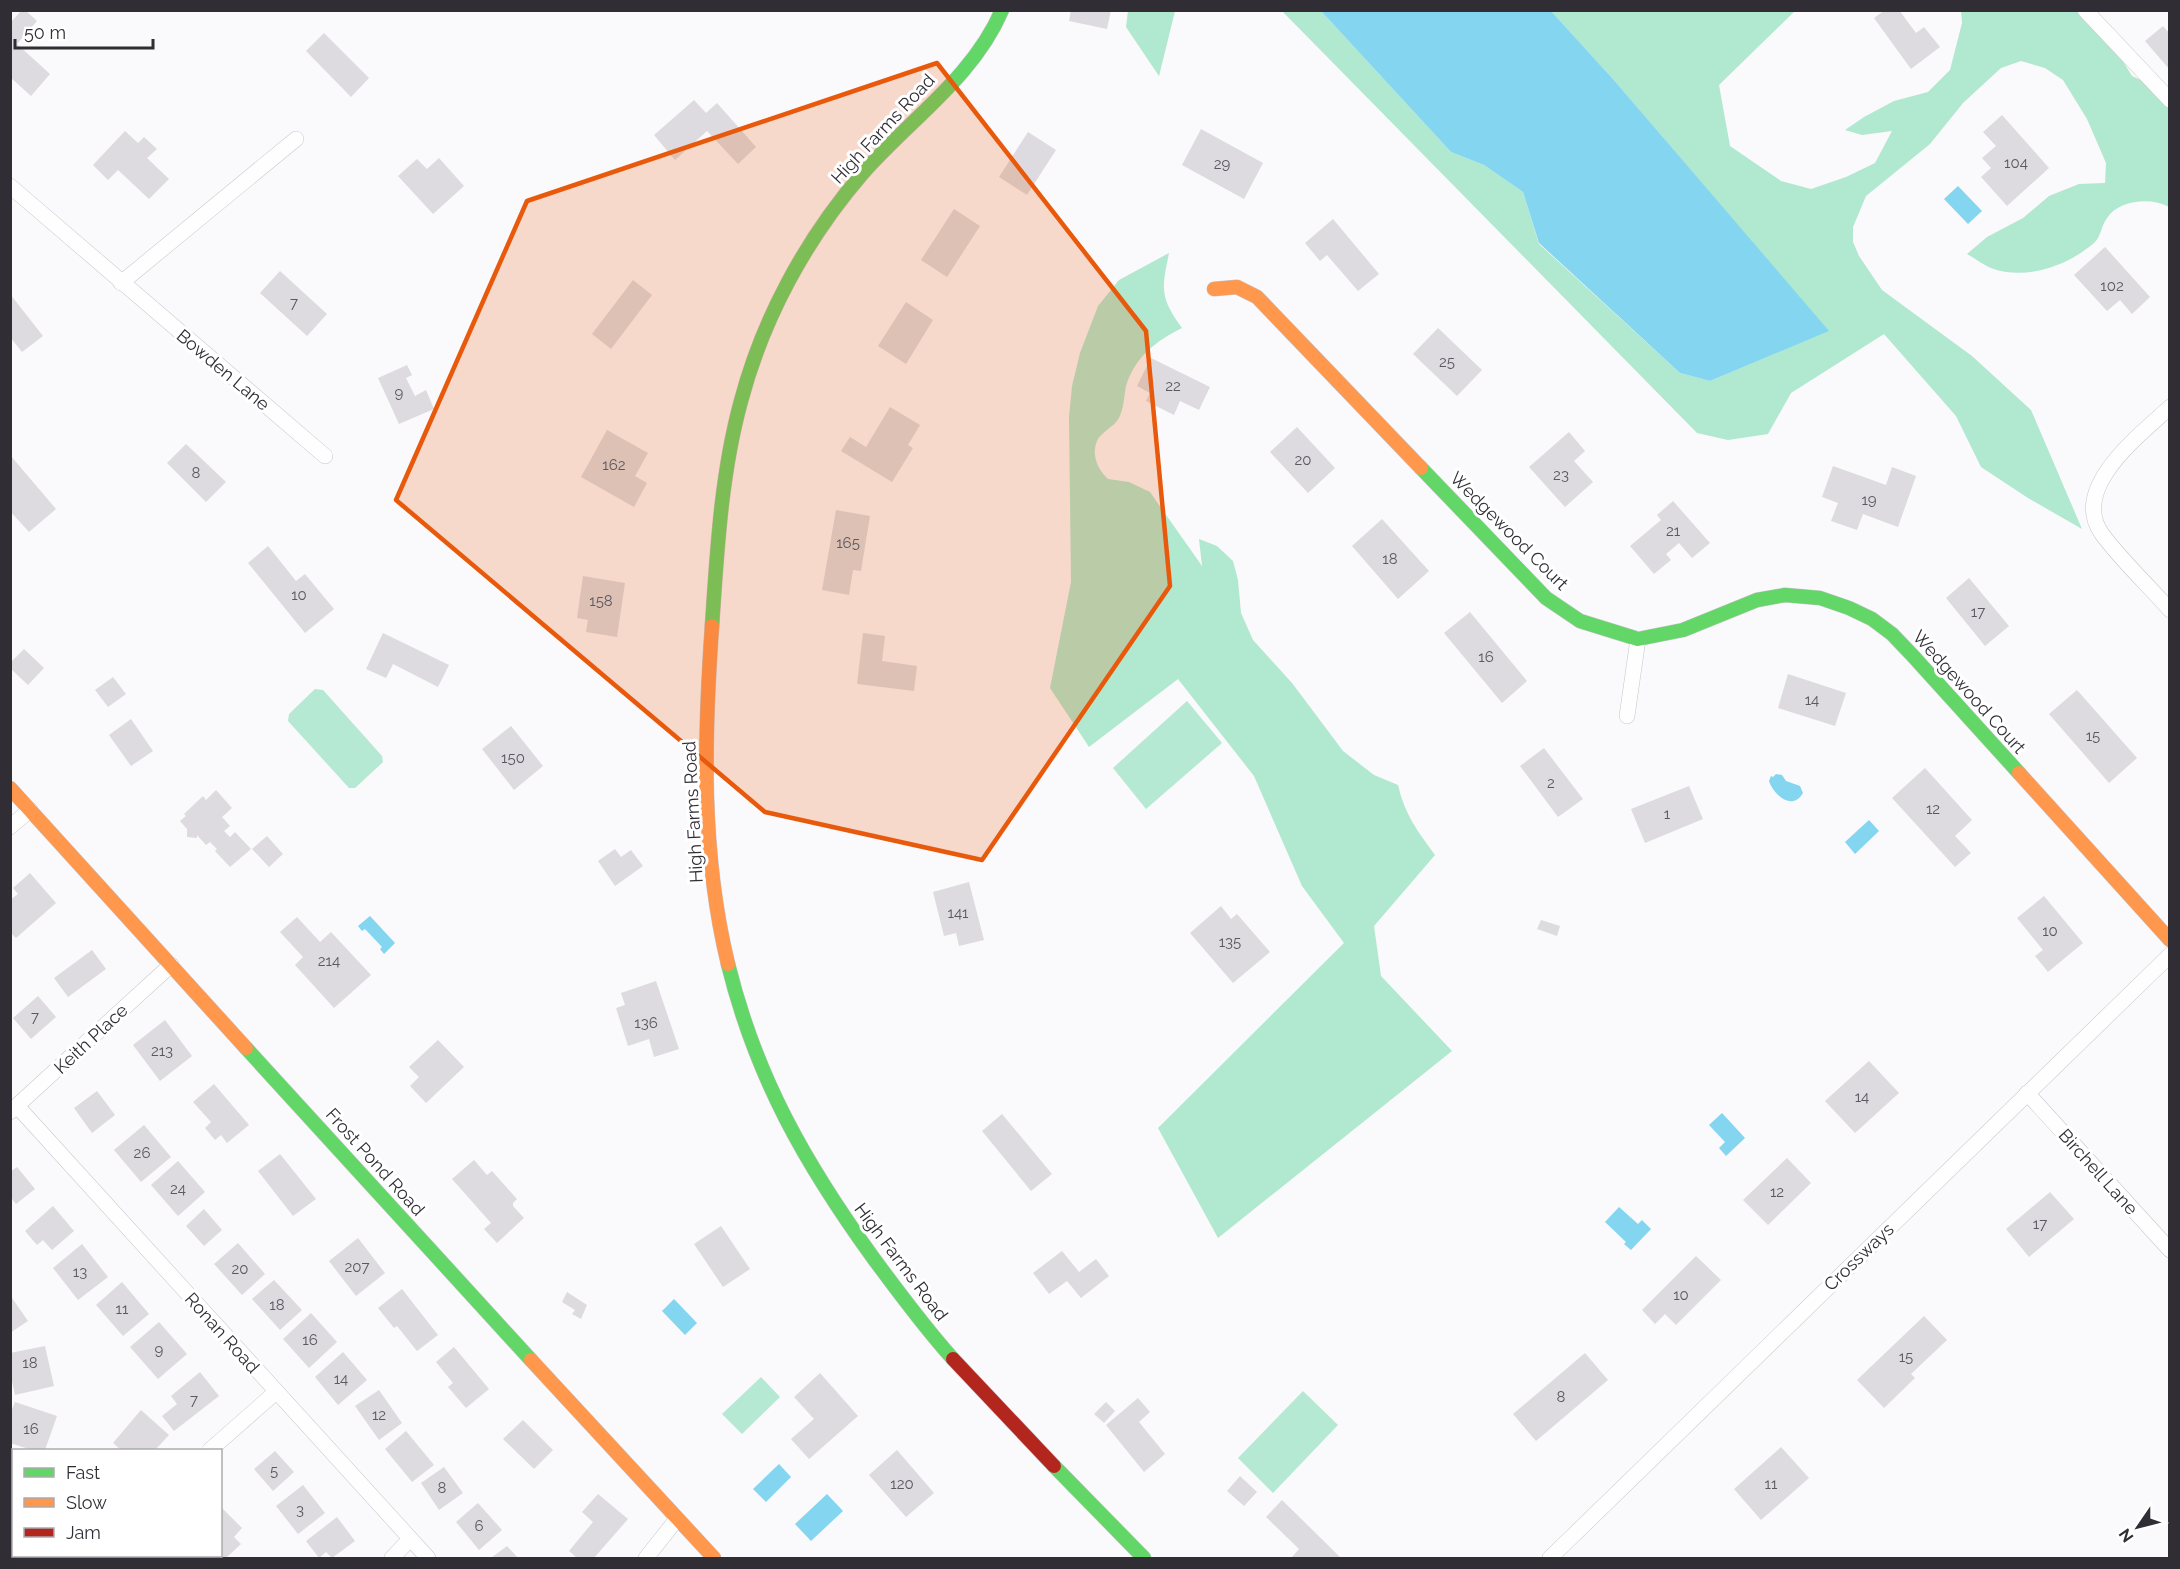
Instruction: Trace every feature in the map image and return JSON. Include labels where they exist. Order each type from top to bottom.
[{"type":"street","name":"High Farms Road","points":[[1002,10],[996,29],[980,54],[886,147],[835,208],[808,248],[780,297],[756,356],[734,430],[718,546],[708,685],[705,774],[711,862],[718,919],[728,966],[750,1038],[774,1098],[796,1143],[845,1219],[914,1314],[966,1372],[1144,1558]]},
{"type":"street","points":[[2085,10],[2169,100]]},
{"type":"street","points":[[121,283],[296,139]]},
{"type":"street","name":"Bowden Lane","points":[[10,186],[325,456]]},
{"type":"street","name":"Wedgewood Court","points":[[1214,289],[1236,286],[1247,290],[1262,301],[1546,598],[1580,621],[1638,639],[1683,630],[1757,600],[1785,595],[1820,598],[1872,619],[1892,634],[1913,656],[2169,940]]},
{"type":"street","points":[[2169,407],[2126,449],[2106,473],[2096,488],[2093,500],[2094,516],[2100,532],[2169,610]]},
{"type":"street","points":[[1627,716],[1638,639]]},
{"type":"street","name":"Frost Pond Road","points":[[10,788],[714,1558]]},
{"type":"street","points":[[10,827],[30,810]]},
{"type":"street","name":"Crossways","points":[[1550,1558],[2169,955]]},
{"type":"street","name":"Keith Place","points":[[14,1109],[171,965]]},
{"type":"street","name":"Birchell Lane","points":[[2027,1093],[2169,1250]]},
{"type":"street","name":"Ronan Road","points":[[14,1109],[428,1558]]},
{"type":"street","points":[[211,1449],[276,1392]]},
{"type":"street","points":[[646,1558],[677,1519]]},
{"type":"street","points":[[392,1558],[410,1539]]},
{"type":"highlighted area","points":[[937,63],[1146,331],[1170,586],[982,860],[765,812],[396,500],[527,201]]},
{"type":"green space","points":[[1128,11],[1175,11],[1159,76],[1126,27]]},
{"type":"green space","points":[[1282,11],[1321,11],[1451,152],[1484,165],[1523,192],[1539,244],[1680,373],[1710,381],[1828,331],[1613,79],[1551,11],[1795,11],[1719,85],[1730,146],[1781,181],[1811,189],[1846,177],[1875,163],[1892,131],[1862,135],[1845,130],[1894,101],[1928,92],[1950,70],[1962,23],[1961,11],[2092,11],[2132,76],[2169,93],[2169,207],[2145,201],[2119,207],[2107,218],[2094,243],[2071,258],[2046,269],[2018,273],[2004,272],[1988,267],[1967,254],[1987,237],[2023,218],[2049,196],[2079,184],[2105,183],[2106,163],[2087,119],[2063,80],[2045,68],[2021,61],[2001,68],[1963,103],[1930,144],[1866,196],[1853,227],[1853,242],[1859,256],[1882,290],[1972,356],[2031,410],[2082,529],[2028,498],[1981,467],[1956,416],[1884,334],[1791,393],[1768,434],[1728,440],[1697,433]]},
{"type":"green space","points":[[1169,253],[1164,292],[1169,308],[1182,328],[1155,344],[1135,367],[1126,386],[1119,418],[1101,435],[1095,446],[1097,462],[1108,479],[1129,482],[1150,492],[1202,566],[1199,539],[1217,546],[1233,561],[1238,580],[1241,613],[1253,640],[1292,683],[1343,751],[1374,775],[1398,785],[1408,813],[1435,855],[1374,926],[1381,976],[1452,1051],[1218,1238],[1158,1128],[1344,943],[1302,886],[1254,776],[1178,679],[1089,747],[1050,688],[1071,582],[1069,417],[1072,386],[1080,353],[1098,306],[1119,280]]},
{"type":"green space","points":[[315,689],[323,690],[382,756],[383,762],[355,788],[349,788],[288,721],[289,714]]},
{"type":"green space","points":[[1187,701],[1222,743],[1146,809],[1113,768]]},
{"type":"green space","points":[[761,1377],[780,1397],[742,1434],[722,1414]]},
{"type":"green space","points":[[1303,1391],[1338,1425],[1273,1493],[1238,1458]]},
{"type":"water","points":[[1321,11],[1551,11],[1613,79],[1829,331],[1710,381],[1680,373],[1539,243],[1523,192],[1484,165],[1451,152]]},
{"type":"water","points":[[1958,186],[1982,211],[1968,224],[1944,199]]},
{"type":"water","points":[[1776,774],[1800,786],[1803,793],[1799,798],[1788,801],[1774,791],[1769,781],[1771,776]]},
{"type":"water","points":[[1869,820],[1879,831],[1855,854],[1845,842]]},
{"type":"water","points":[[370,916],[395,943],[384,954],[380,949],[382,947],[365,929],[362,931],[358,926]]},
{"type":"water","points":[[1722,1113],[1745,1138],[1726,1156],[1719,1148],[1725,1142],[1709,1125]]},
{"type":"water","points":[[1619,1207],[1638,1224],[1642,1220],[1651,1229],[1631,1250],[1605,1222]]},
{"type":"water","points":[[674,1299],[697,1323],[685,1335],[662,1311]]},
{"type":"water","points":[[779,1464],[791,1477],[766,1502],[753,1489]]},
{"type":"water","points":[[827,1494],[843,1511],[811,1541],[795,1524]]},
{"type":"building","points":[[22,10],[37,21],[17,44],[50,74],[31,96],[10,77],[10,23]]},
{"type":"building","points":[[1071,10],[1111,10],[1107,29],[1069,21]]},
{"type":"building","points":[[1885,10],[1899,10],[1916,33],[1924,27],[1940,47],[1911,69],[1874,18]]},
{"type":"building","points":[[2163,26],[2170,34],[2170,70],[2145,41]]},
{"type":"building","points":[[324,33],[369,78],[351,97],[306,51]]},
{"type":"building","points":[[694,100],[706,113],[717,103],[756,147],[738,164],[707,131],[675,160],[654,135]]},
{"type":"building","points":[[2002,115],[2049,168],[2007,206],[1981,177],[1991,168],[1982,158],[1996,146],[1983,132]]},
{"type":"building","points":[[1201,129],[1263,163],[1244,199],[1182,165]]},
{"type":"building","points":[[125,131],[138,143],[144,137],[157,149],[147,158],[169,179],[149,199],[118,170],[108,180],[93,165]]},
{"type":"building","points":[[1028,132],[1056,150],[1027,195],[999,177]]},
{"type":"building","points":[[439,158],[464,186],[433,214],[398,176],[417,159],[427,169]]},
{"type":"building","points":[[954,209],[980,226],[947,277],[921,260]]},
{"type":"building","points":[[1333,219],[1379,274],[1358,291],[1327,255],[1320,261],[1305,243]]},
{"type":"building","points":[[2105,247],[2150,297],[2132,314],[2120,300],[2107,311],[2074,275]]},
{"type":"building","points":[[280,271],[327,314],[307,336],[260,293]]},
{"type":"building","points":[[633,280],[652,295],[611,349],[592,334]]},
{"type":"building","points":[[10,294],[43,336],[22,352],[10,337]]},
{"type":"building","points":[[906,302],[933,320],[906,364],[878,346]]},
{"type":"building","points":[[1438,328],[1482,370],[1457,396],[1413,354]]},
{"type":"building","points":[[1151,358],[1210,387],[1199,410],[1180,401],[1174,415],[1146,401],[1150,393],[1137,386]]},
{"type":"building","points":[[407,365],[412,375],[406,378],[415,396],[426,390],[434,409],[399,424],[378,378]]},
{"type":"building","points":[[890,407],[920,425],[908,445],[913,448],[892,482],[841,451],[850,437],[866,447]]},
{"type":"building","points":[[1297,427],[1335,468],[1308,493],[1270,452]]},
{"type":"building","points":[[607,430],[648,453],[635,476],[647,483],[634,507],[581,477]]},
{"type":"building","points":[[1569,432],[1585,451],[1574,461],[1593,482],[1565,507],[1529,467]]},
{"type":"building","points":[[186,444],[226,482],[206,502],[167,463]]},
{"type":"building","points":[[10,455],[56,509],[29,532],[10,511]]},
{"type":"building","points":[[1833,466],[1886,485],[1892,467],[1916,476],[1898,527],[1863,514],[1857,530],[1831,521],[1838,503],[1822,497]]},
{"type":"building","points":[[1673,501],[1710,543],[1692,558],[1679,543],[1666,554],[1671,560],[1654,574],[1630,546],[1661,520],[1657,515]]},
{"type":"building","points":[[836,510],[870,516],[861,571],[853,570],[849,595],[822,590]]},
{"type":"building","points":[[1382,519],[1429,571],[1398,599],[1352,546]]},
{"type":"building","points":[[268,546],[296,581],[305,574],[334,609],[305,633],[248,563]]},
{"type":"building","points":[[583,576],[625,583],[617,637],[586,632],[588,620],[577,618]]},
{"type":"building","points":[[1969,578],[2009,626],[1985,646],[1946,598]]},
{"type":"building","points":[[1470,612],[1527,681],[1502,703],[1444,633]]},
{"type":"building","points":[[383,633],[449,665],[438,687],[393,664],[386,678],[366,669]]},
{"type":"building","points":[[863,633],[885,636],[882,661],[917,666],[914,691],[857,684]]},
{"type":"building","points":[[24,649],[44,668],[28,685],[10,668],[10,663]]},
{"type":"building","points":[[1788,674],[1846,693],[1835,726],[1778,708]]},
{"type":"building","points":[[113,677],[126,694],[108,707],[95,690]]},
{"type":"building","points":[[2077,690],[2137,758],[2109,783],[2049,714]]},
{"type":"building","points":[[131,719],[153,751],[131,766],[109,735]]},
{"type":"building","points":[[511,726],[543,766],[514,790],[482,749]]},
{"type":"building","points":[[1544,748],[1583,799],[1558,817],[1520,766]]},
{"type":"building","points":[[1925,768],[1972,820],[1955,836],[1971,853],[1955,867],[1892,798]]},
{"type":"building","points":[[1689,786],[1703,819],[1645,843],[1631,809]]},
{"type":"building","points":[[216,790],[232,808],[222,817],[230,826],[224,831],[230,837],[235,832],[251,849],[230,867],[210,842],[206,845],[197,835],[197,838],[187,837],[187,829],[180,821],[203,796],[206,800]]},
{"type":"building","points":[[267,836],[283,854],[269,867],[252,849]]},
{"type":"building","points":[[615,849],[621,857],[631,850],[643,866],[615,886],[598,861]]},
{"type":"building","points":[[30,873],[56,903],[16,938],[10,932],[10,900],[18,894],[13,888]]},
{"type":"building","points":[[969,882],[984,940],[959,946],[956,933],[944,936],[933,892]]},
{"type":"building","points":[[2044,896],[2083,943],[2048,972],[2035,956],[2043,950],[2017,918]]},
{"type":"building","points":[[1221,906],[1231,919],[1237,914],[1270,952],[1233,983],[1190,933]]},
{"type":"building","points":[[297,917],[320,942],[331,932],[371,975],[334,1008],[295,965],[303,957],[280,932]]},
{"type":"building","points":[[1541,920],[1560,926],[1557,936],[1537,929]]},
{"type":"building","points":[[92,950],[106,969],[68,997],[54,978]]},
{"type":"building","points":[[656,981],[679,1049],[654,1057],[649,1039],[628,1046],[616,1008],[625,1005],[621,993]]},
{"type":"building","points":[[38,996],[56,1017],[31,1039],[13,1018]]},
{"type":"building","points":[[165,1020],[192,1056],[160,1081],[133,1045]]},
{"type":"building","points":[[438,1040],[464,1067],[426,1103],[410,1086],[419,1077],[409,1067]]},
{"type":"building","points":[[1869,1061],[1899,1093],[1855,1133],[1825,1101]]},
{"type":"building","points":[[214,1084],[249,1125],[227,1143],[221,1135],[215,1140],[205,1128],[211,1122],[193,1102]]},
{"type":"building","points":[[97,1091],[115,1115],[92,1133],[74,1108]]},
{"type":"building","points":[[1002,1114],[1052,1174],[1031,1191],[982,1131]]},
{"type":"building","points":[[144,1125],[171,1157],[141,1182],[114,1150]]},
{"type":"building","points":[[280,1154],[316,1199],[293,1216],[258,1171]]},
{"type":"building","points":[[1787,1158],[1811,1183],[1768,1225],[1743,1200]]},
{"type":"building","points":[[474,1160],[487,1175],[492,1171],[517,1199],[513,1206],[524,1218],[497,1243],[484,1229],[491,1223],[452,1179]]},
{"type":"building","points":[[178,1161],[205,1192],[178,1216],[151,1185]]},
{"type":"building","points":[[17,1167],[35,1189],[16,1204],[12,1199],[10,1200],[10,1172]]},
{"type":"building","points":[[2050,1192],[2074,1219],[2029,1257],[2006,1229]]},
{"type":"building","points":[[53,1206],[74,1231],[52,1250],[43,1240],[37,1245],[25,1231]]},
{"type":"building","points":[[204,1209],[222,1230],[204,1246],[186,1226]]},
{"type":"building","points":[[721,1226],[750,1269],[723,1287],[694,1244]]},
{"type":"building","points":[[358,1238],[385,1273],[356,1296],[329,1261]]},
{"type":"building","points":[[238,1243],[265,1274],[242,1295],[214,1264]]},
{"type":"building","points":[[82,1244],[108,1277],[78,1300],[53,1268]]},
{"type":"building","points":[[1062,1251],[1079,1272],[1096,1259],[1109,1276],[1081,1298],[1067,1281],[1049,1294],[1033,1273]]},
{"type":"building","points":[[1696,1256],[1721,1280],[1676,1325],[1665,1314],[1655,1324],[1642,1310]]},
{"type":"building","points":[[274,1280],[302,1310],[280,1330],[252,1299]]},
{"type":"building","points":[[122,1282],[149,1314],[123,1336],[96,1305]]},
{"type":"building","points":[[402,1289],[438,1335],[417,1351],[397,1326],[394,1328],[378,1308]]},
{"type":"building","points":[[567,1292],[587,1305],[581,1319],[572,1314],[575,1310],[562,1302]]},
{"type":"building","points":[[10,1295],[28,1321],[10,1333]]},
{"type":"building","points":[[311,1313],[337,1342],[309,1368],[283,1339]]},
{"type":"building","points":[[1924,1316],[1947,1340],[1911,1374],[1915,1378],[1884,1408],[1857,1380]]},
{"type":"building","points":[[159,1322],[187,1354],[158,1379],[130,1347]]},
{"type":"building","points":[[45,1346],[54,1386],[15,1395],[10,1372],[10,1353]]},
{"type":"building","points":[[454,1347],[489,1389],[466,1408],[448,1387],[453,1383],[436,1362]]},
{"type":"building","points":[[343,1352],[367,1380],[338,1405],[315,1377]]},
{"type":"building","points":[[1585,1353],[1608,1380],[1536,1441],[1513,1414]]},
{"type":"building","points":[[200,1372],[219,1396],[174,1431],[162,1416],[177,1404],[171,1396]]},
{"type":"building","points":[[820,1373],[858,1416],[809,1459],[791,1439],[814,1419],[794,1397]]},
{"type":"building","points":[[379,1390],[402,1423],[379,1440],[355,1406]]},
{"type":"building","points":[[1138,1398],[1150,1412],[1139,1422],[1165,1454],[1144,1472],[1106,1425]]},
{"type":"building","points":[[15,1402],[57,1416],[45,1449],[29,1449],[10,1443],[10,1414]]},
{"type":"building","points":[[1106,1402],[1115,1411],[1104,1423],[1094,1414]]},
{"type":"building","points":[[141,1410],[169,1435],[156,1449],[120,1449],[113,1443]]},
{"type":"building","points":[[523,1420],[553,1450],[534,1469],[503,1439]]},
{"type":"building","points":[[406,1431],[434,1465],[412,1482],[385,1449]]},
{"type":"building","points":[[1781,1447],[1809,1478],[1761,1520],[1734,1489]]},
{"type":"building","points":[[897,1450],[934,1493],[906,1517],[869,1475]]},
{"type":"building","points":[[275,1451],[294,1472],[273,1491],[254,1469]]},
{"type":"building","points":[[444,1467],[463,1493],[439,1510],[421,1483]]},
{"type":"building","points":[[1240,1476],[1257,1492],[1244,1506],[1227,1491]]},
{"type":"building","points":[[303,1485],[325,1513],[298,1534],[276,1506]]},
{"type":"building","points":[[598,1494],[628,1519],[594,1558],[577,1558],[569,1551],[593,1522],[582,1512]]},
{"type":"building","points":[[1282,1500],[1341,1558],[1293,1558],[1299,1549],[1266,1517]]},
{"type":"building","points":[[478,1503],[502,1530],[479,1550],[456,1522]]},
{"type":"building","points":[[222,1508],[242,1528],[234,1537],[241,1544],[226,1558],[214,1557],[222,1557]]},
{"type":"building","points":[[337,1517],[355,1541],[332,1558],[326,1552],[319,1558],[306,1541]]},
{"type":"building","points":[[507,1546],[518,1558],[491,1558]]},
{"type":"building","points":[[28,1557],[63,1557],[62,1558]]},
{"type":"traffic: fast","points":[[712,626],[724,484],[734,429],[750,370],[774,310],[805,253],[842,199],[880,154],[939,97],[975,57],[1002,10]]},
{"type":"traffic: fast","points":[[1421,468],[1546,598],[1580,621],[1638,639],[1683,630],[1757,600],[1785,595],[1820,598],[1872,619],[1892,634],[2019,773]]},
{"type":"traffic: fast","points":[[728,964],[753,1045],[786,1119],[805,1154],[874,1259],[922,1323],[953,1359]]},
{"type":"traffic: fast","points":[[246,1048],[531,1360]]},
{"type":"traffic: fast","points":[[1054,1466],[1144,1558]]},
{"type":"traffic: slow","points":[[1214,289],[1237,287],[1257,297],[1421,468]]},
{"type":"traffic: slow","points":[[712,626],[707,711],[707,796],[713,880],[728,964]]},
{"type":"traffic: slow","points":[[2019,773],[2170,940]]},
{"type":"traffic: slow","points":[[10,788],[246,1048]]},
{"type":"traffic: slow","points":[[531,1360],[714,1558]]},
{"type":"traffic: jam","points":[[953,1359],[1054,1466]]}]
